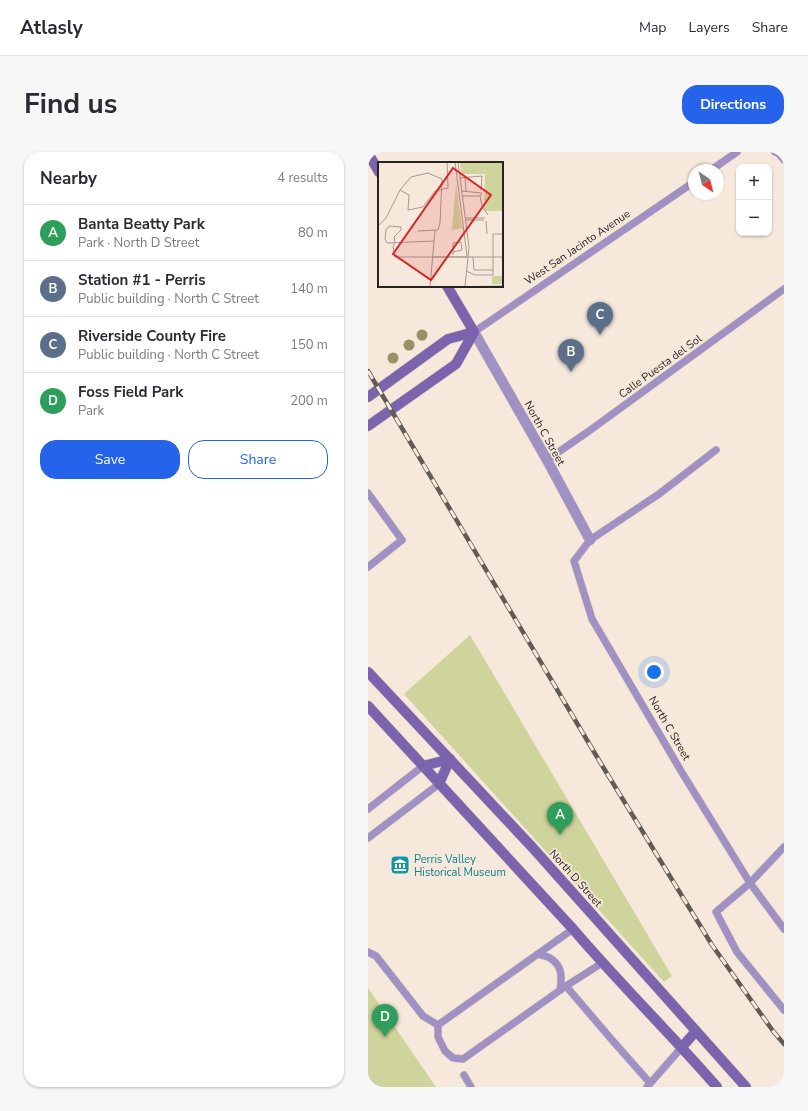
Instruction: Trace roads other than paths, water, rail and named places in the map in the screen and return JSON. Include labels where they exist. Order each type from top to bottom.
[{"type":"main road","points":[[368,153],[378,170]]},
{"type":"main road","points":[[448,287],[474,332]]},
{"type":"main road","name":"West San Jacinto Avenue","points":[[368,397],[448,339],[474,332]]},
{"type":"main road","name":"West San Jacinto Avenue","points":[[368,426],[456,364],[474,332]]},
{"type":"main road","name":"North D Street","points":[[368,672],[532,847],[746,1087]]},
{"type":"main road","points":[[368,706],[602,963],[682,1047],[717,1087]]},
{"type":"main road","points":[[423,766],[450,759]]},
{"type":"main road","points":[[439,784],[450,759]]},
{"type":"main road","points":[[682,1047],[696,1031]]},
{"type":"street","name":"North C Street","points":[[474,332],[548,460],[590,540]]},
{"type":"lane","points":[[720,164],[737,152]]},
{"type":"lane","points":[[775,152],[778,153],[784,160]]},
{"type":"lane","name":"West San Jacinto Avenue","points":[[474,332],[688,186]]},
{"type":"lane","name":"Calle Puesta del Sol","points":[[548,460],[784,289]]},
{"type":"lane","points":[[590,540],[659,494],[716,450]]},
{"type":"lane","points":[[368,493],[402,540],[368,567]]},
{"type":"lane","name":"North C Street","points":[[590,540],[574,561],[592,619],[681,771],[750,883]]},
{"type":"lane","points":[[368,809],[423,766]]},
{"type":"lane","points":[[368,838],[439,784]]},
{"type":"lane","points":[[784,847],[750,883],[716,912],[737,952],[784,1010]]},
{"type":"lane","points":[[750,883],[784,929]]},
{"type":"lane","points":[[438,1024],[572,929]]},
{"type":"lane","points":[[368,952],[376,956],[423,1016],[438,1024]]},
{"type":"lane","points":[[538,954],[550,958],[558,966],[562,976],[560,990]]},
{"type":"lane","points":[[438,1024],[438,1038],[445,1050],[453,1058],[464,1059],[560,990],[602,963]]},
{"type":"lane","points":[[566,986],[648,1085],[682,1047]]},
{"type":"lane","points":[[464,1075],[471,1087]]},
{"type":"railway","points":[[368,371],[600,762],[712,945],[773,1031],[784,1044]]},
{"type":"place","name":"Riverside County Fire","points":[[600,335]]},
{"type":"place","name":"Station #1 - Perris","points":[[571,372]]},
{"type":"place","name":"Banta Beatty Park","points":[[560,835]]},
{"type":"place","name":"Perris Valley Historical Museum","points":[[400,865]]},
{"type":"place","name":"Foss Field Park","points":[[385,1037]]}]
